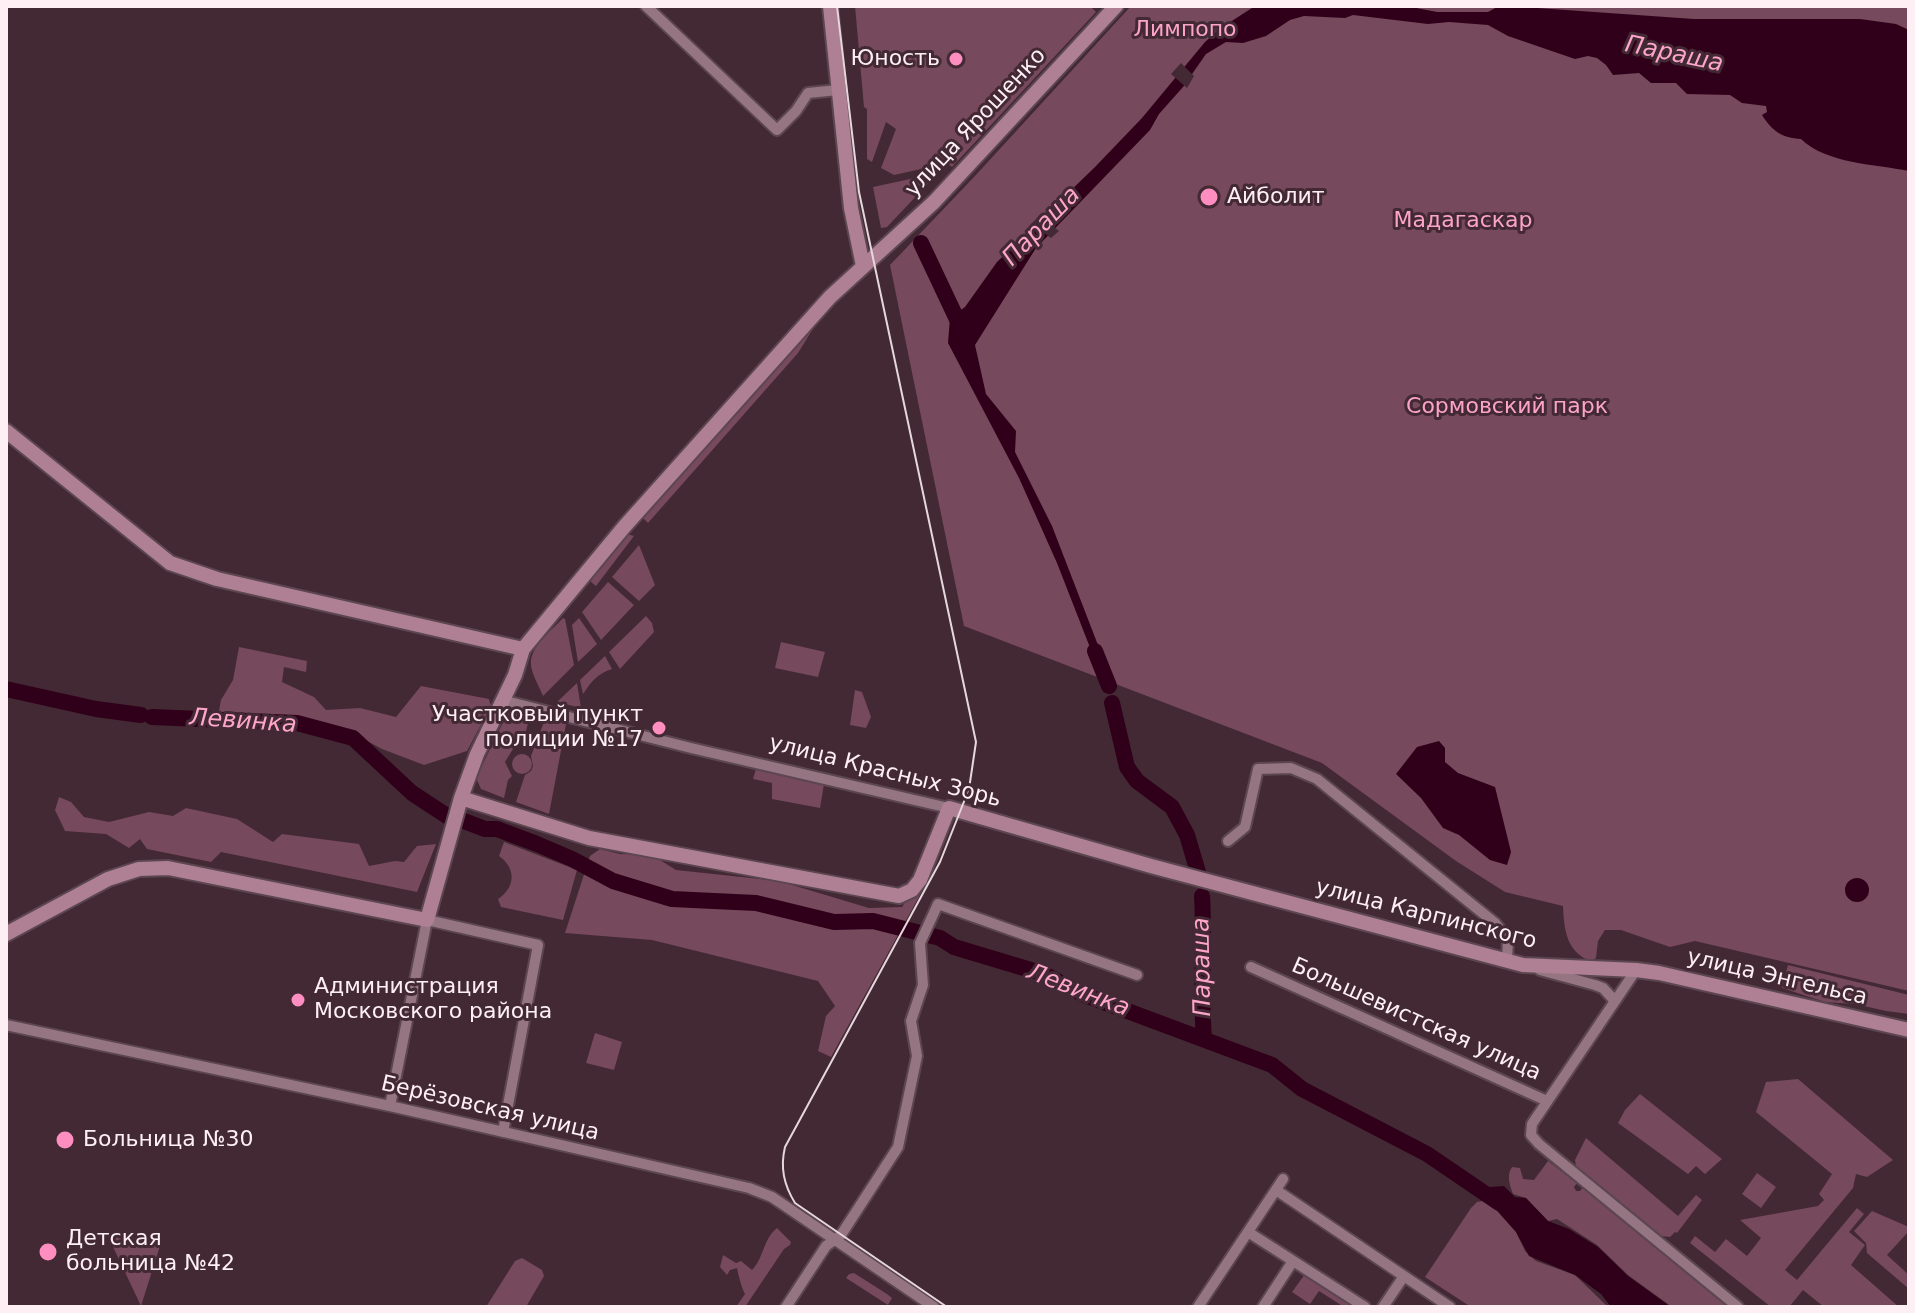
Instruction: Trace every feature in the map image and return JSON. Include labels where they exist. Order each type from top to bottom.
[{"type":"street","points":[[646,6],[777,130],[808,93],[838,90]]},
{"type":"street","points":[[830,6],[851,208],[863,266]]},
{"type":"street","name":"улица Ярошенко","points":[[427,920],[461,798],[477,754],[515,675],[523,649],[624,527],[830,297],[944,192],[1112,8]]},
{"type":"street","points":[[6,431],[170,563],[217,579],[523,649]]},
{"type":"street","name":"улица Красных Зорь","points":[[502,700],[949,808],[1256,894]]},
{"type":"street","points":[[1228,841],[1245,827],[1258,769],[1291,768],[1317,779],[1495,923],[1508,939],[1507,961]]},
{"type":"street","points":[[461,798],[589,838],[899,896],[912,890],[920,880],[949,808]]},
{"type":"street","points":[[6,934],[108,879],[139,869],[168,868],[538,945],[503,1132]]},
{"type":"street","name":"улица Карпинского","points":[[1256,894],[1523,965],[1636,970]]},
{"type":"street","points":[[786,1307],[826,1246],[841,1235],[898,1147],[917,1056],[911,1021],[923,985],[920,943],[938,904],[1137,975]]},
{"type":"street","points":[[390,1106],[427,920]]},
{"type":"street","points":[[1523,965],[1603,988],[1615,1001]]},
{"type":"street","name":"Большевистская улица","points":[[1251,967],[1547,1101],[1532,1124],[1531,1135],[1535,1141],[1738,1307]]},
{"type":"street","points":[[1547,1101],[1636,970]]},
{"type":"street","name":"улица Энгельса","points":[[1636,970],[1909,1030]]},
{"type":"street","name":"Берёзовская улица","points":[[6,1025],[390,1106],[749,1188],[772,1197],[934,1307]]},
{"type":"street","points":[[1198,1307],[1283,1179]]},
{"type":"street","points":[[1276,1190],[1450,1307]]},
{"type":"street","points":[[1248,1232],[1360,1306]]},
{"type":"street","points":[[1263,1307],[1293,1261]]},
{"type":"street","points":[[1383,1307],[1404,1276]]},
{"type":"green space","name":"Юность","points":[[855,6],[1090,6],[1096,12],[952,167],[943,160],[939,165],[894,175],[881,168],[896,129],[886,122],[872,162],[867,159],[867,109],[864,107]]},
{"type":"green space","name":"Сормовский парк","points":[[1131,6],[1909,6],[1909,991],[1695,941],[1670,947],[1621,930],[1605,930],[1598,941],[1596,958],[1590,961],[1571,945],[1563,906],[1505,892],[1456,861],[1322,763],[964,626],[890,265]]},
{"type":"green space","points":[[938,173],[887,227],[881,228],[873,187]]},
{"type":"green space","points":[[819,319],[798,353],[648,523],[640,515]]},
{"type":"green space","points":[[627,534],[634,536],[596,586],[591,582],[592,577]]},
{"type":"green space","points":[[639,545],[655,585],[639,601],[612,577]]},
{"type":"green space","points":[[608,582],[634,605],[601,640],[582,612]]},
{"type":"green space","points":[[646,616],[654,632],[620,669],[609,652]]},
{"type":"green space","points":[[563,618],[574,665],[543,696],[533,673],[531,658],[542,639]]},
{"type":"green space","points":[[579,618],[597,644],[578,662],[572,625]]},
{"type":"green space","points":[[781,642],[825,652],[818,677],[775,668]]},
{"type":"green space","points":[[239,647],[307,661],[306,672],[284,667],[282,682],[314,697],[326,710],[360,708],[396,717],[421,686],[489,699],[491,706],[467,751],[424,765],[354,734],[297,719],[218,716],[221,700],[233,680]]},
{"type":"green space","points":[[605,656],[612,669],[595,678],[583,694],[580,680]]},
{"type":"green space","points":[[577,683],[581,708],[557,702]]},
{"type":"green space","points":[[855,690],[862,692],[871,717],[866,728],[850,725]]},
{"type":"green space","points":[[510,708],[534,713],[523,744],[513,749],[505,762],[512,776],[504,798],[481,789],[476,778]]},
{"type":"green space","points":[[547,714],[567,719],[549,814],[516,802],[525,775],[533,766],[531,756]]},
{"type":"green space","points":[[522,754],[529,757],[532,764],[529,771],[522,774],[515,771],[512,764],[515,757]]},
{"type":"green space","points":[[756,769],[824,784],[820,808],[772,799],[772,783],[753,779]]},
{"type":"green space","points":[[59,797],[71,802],[84,817],[109,822],[149,812],[173,816],[186,808],[237,819],[273,842],[282,834],[359,844],[369,866],[404,862],[417,846],[436,844],[417,892],[221,852],[211,862],[147,849],[140,839],[129,848],[106,834],[65,831],[55,810]]},
{"type":"green space","points":[[504,842],[577,870],[563,920],[501,907],[498,899],[508,889],[512,878],[509,866],[499,856]]},
{"type":"green space","points":[[600,849],[620,854],[652,855],[676,870],[779,881],[869,908],[902,907],[909,896],[921,893],[831,1057],[818,1051],[826,1016],[835,1006],[818,981],[652,940],[565,933],[590,856]]},
{"type":"green space","points":[[1788,965],[1909,995],[1909,1014],[1825,1002],[1782,988]]},
{"type":"green space","points":[[595,1033],[622,1042],[614,1070],[586,1063]]},
{"type":"green space","points":[[1798,1079],[1893,1160],[1867,1177],[1856,1174],[1853,1188],[1785,1270],[1797,1280],[1857,1208],[1864,1214],[1849,1232],[1865,1245],[1851,1265],[1899,1307],[1824,1307],[1803,1290],[1789,1307],[1771,1307],[1690,1243],[1695,1236],[1715,1252],[1726,1239],[1747,1256],[1761,1238],[1740,1220],[1818,1206],[1824,1200],[1819,1194],[1832,1174],[1756,1112],[1766,1082]]},
{"type":"green space","points":[[1640,1094],[1722,1159],[1705,1174],[1696,1166],[1688,1174],[1618,1123]]},
{"type":"green space","points":[[1586,1138],[1678,1216],[1696,1195],[1702,1200],[1677,1233],[1670,1237],[1661,1236],[1576,1166],[1575,1160]]},
{"type":"green space","points":[[1548,1161],[1577,1183],[1574,1187],[1576,1191],[1583,1187],[1594,1193],[1653,1242],[1652,1245],[1731,1307],[1672,1307],[1628,1275],[1597,1245],[1557,1219],[1548,1221],[1526,1198],[1513,1194],[1509,1177],[1512,1167],[1520,1168],[1523,1179],[1534,1180]]},
{"type":"green space","points":[[1757,1173],[1776,1187],[1761,1208],[1742,1194]]},
{"type":"green space","points":[[1483,1201],[1494,1207],[1516,1232],[1525,1251],[1536,1261],[1575,1275],[1608,1307],[1471,1307],[1425,1277],[1471,1208]]},
{"type":"green space","points":[[1872,1211],[1909,1227],[1909,1231],[1887,1255],[1909,1275],[1909,1289],[1867,1253],[1866,1243],[1854,1231]]},
{"type":"green space","points":[[777,1228],[791,1242],[790,1245],[784,1249],[745,1307],[736,1307],[745,1294],[737,1268],[727,1275],[720,1267],[723,1255],[736,1263],[741,1261],[752,1270]]},
{"type":"green space","points":[[106,1232],[160,1246],[141,1306]]},
{"type":"green space","points":[[522,1258],[542,1270],[544,1276],[526,1307],[486,1307],[515,1261]]},
{"type":"green space","points":[[854,1273],[892,1298],[888,1305],[846,1278]]},
{"type":"green space","points":[[1305,1274],[1352,1304],[1350,1307],[1344,1307],[1319,1291],[1310,1304],[1292,1292]]},
{"type":"water","points":[[1255,6],[1406,6],[1437,12],[1488,12],[1499,6],[1509,6],[1694,19],[1860,19],[1896,24],[1909,30],[1909,171],[1824,154],[1801,139],[1788,137],[1774,129],[1762,115],[1767,112],[1766,106],[1742,103],[1730,95],[1687,94],[1676,83],[1651,83],[1639,73],[1613,75],[1597,58],[1588,56],[1575,59],[1508,36],[1488,25],[1428,24],[1353,15],[1345,18],[1304,16],[1290,20],[1266,36],[1243,43],[1226,42],[1206,54],[1150,130],[1036,248],[975,345],[986,394],[1016,431],[1015,452],[1052,526],[1108,671],[1098,668],[1057,563],[1019,478],[948,343],[950,318],[965,307],[997,262],[1142,118],[1205,42]]},
{"type":"water","points":[[1439,741],[1445,748],[1445,762],[1458,773],[1495,787],[1511,852],[1507,865],[1490,860],[1459,835],[1443,828],[1421,798],[1396,774],[1417,747]]},
{"type":"water","points":[[1857,878],[1865,882],[1869,890],[1865,898],[1857,902],[1849,898],[1845,890],[1849,882]]},
{"type":"water","points":[[1504,1186],[1515,1197],[1526,1198],[1548,1221],[1569,1229],[1598,1247],[1628,1276],[1671,1307],[1611,1307],[1601,1294],[1575,1275],[1529,1256],[1516,1232],[1484,1196],[1484,1191],[1490,1187]]},
{"type":"pier","points":[[1181,63],[1194,76],[1187,88],[1171,74]]},
{"type":"pier","points":[[1039,216],[1059,231],[1051,238],[1031,224]]},
{"type":"waterway","points":[[921,243],[963,332]]},
{"type":"waterway","name":"Параша","points":[[1095,651],[1109,686]]},
{"type":"waterway","name":"Левинка","points":[[6,689],[96,709],[141,715]]},
{"type":"waterway","name":"Параша","points":[[1112,703],[1127,767],[1137,781],[1172,807],[1187,835],[1198,872]]},
{"type":"waterway","name":"Левинка","points":[[152,717],[297,723],[353,738],[412,793],[447,816]]},
{"type":"waterway","name":"Левинка","points":[[464,821],[485,829],[497,829],[572,859],[613,881],[672,899],[756,903],[834,922],[873,921],[940,938],[954,947],[1044,974],[1082,994],[1272,1065],[1302,1089],[1427,1154],[1499,1203]]},
{"type":"waterway","name":"Параша","points":[[1202,896],[1204,1039]]},
{"type":"tram line","points":[[837,6],[859,192],[976,742],[969,789],[940,862],[785,1147],[783,1169],[795,1203],[947,1307]]},
{"type":"place","name":"Юность","points":[[956,59]]},
{"type":"place","name":"Айболит","points":[[1209,197]]},
{"type":"place","name":"Участковый пункт полиции №17","points":[[659,728]]},
{"type":"place","name":"Администрация Московского района","points":[[298,1000]]},
{"type":"place","name":"Больница №30","points":[[65,1140]]},
{"type":"place","name":"Детская больница №42","points":[[48,1252]]},
{"type":"park label","name":"Лимпопо","points":[[1185,30]]},
{"type":"park label","name":"Мадагаскар","points":[[1463,221]]}]
